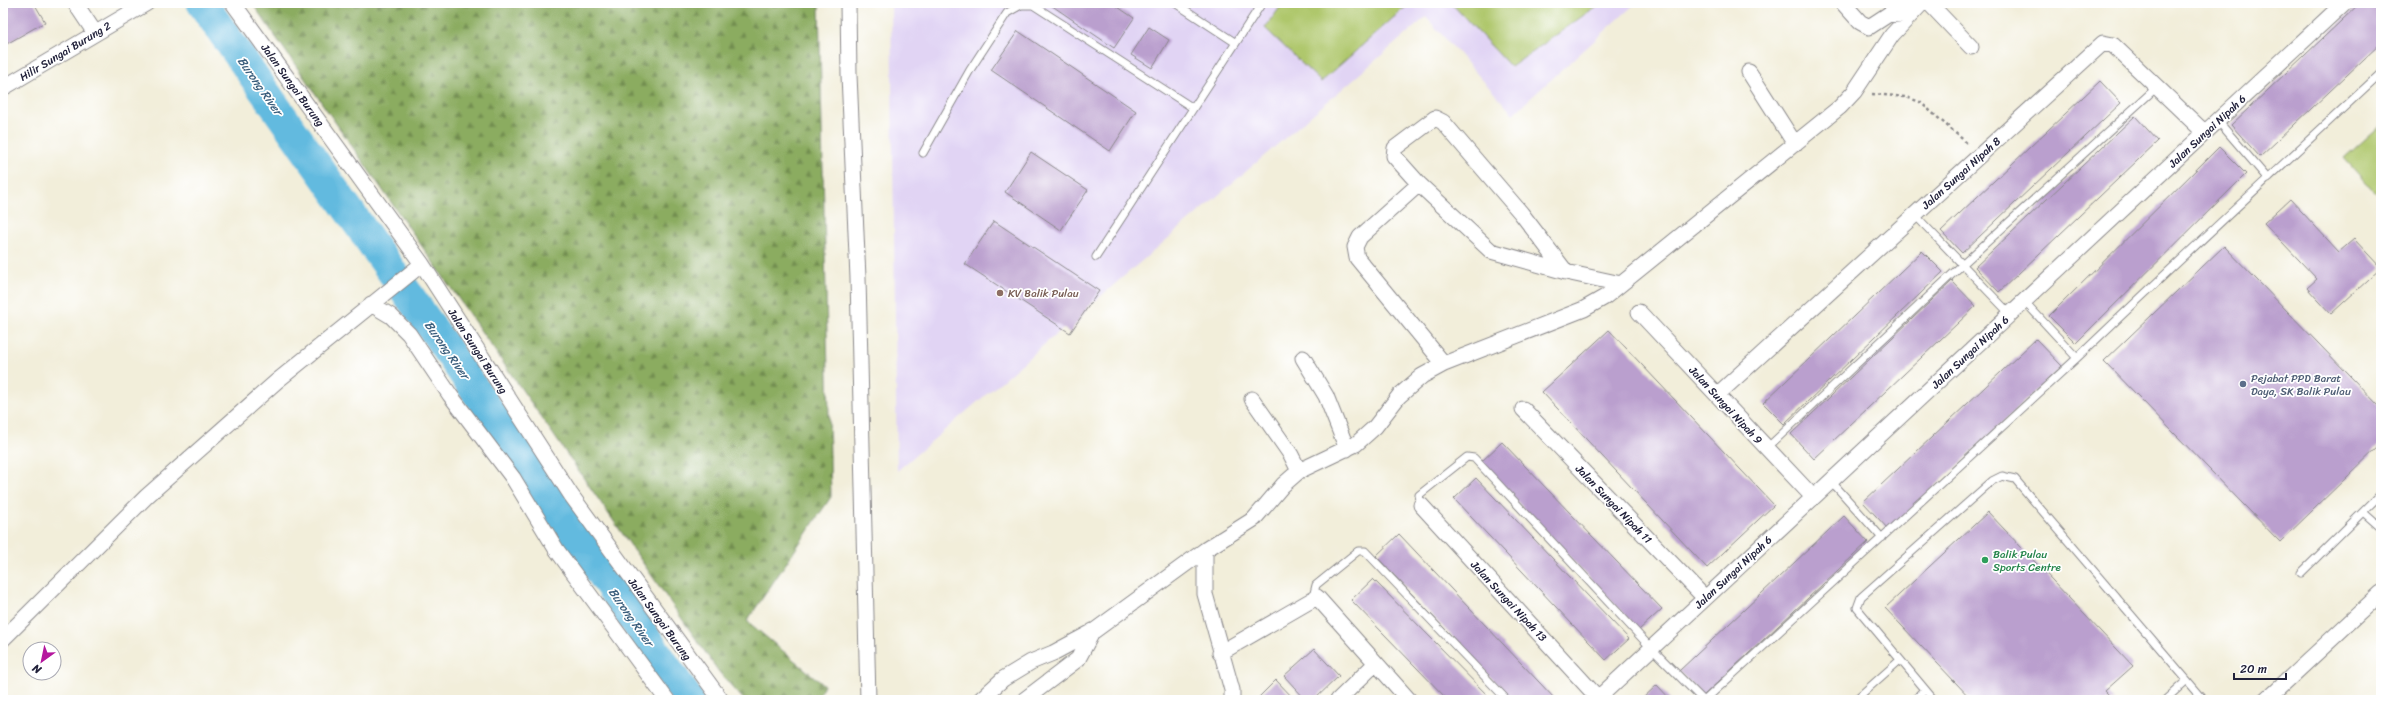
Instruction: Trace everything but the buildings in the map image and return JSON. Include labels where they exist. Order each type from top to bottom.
[{"type":"street","points":[[74,3],[95,33]]},
{"type":"street","name":"Hilir Sungai Burung 2","points":[[3,88],[147,3]]},
{"type":"street","name":"Jalan Sungai Burung","points":[[233,3],[417,268],[571,495],[721,700]]},
{"type":"street","points":[[848,3],[848,75],[858,278],[868,700]]},
{"type":"street","points":[[1843,3],[1860,22],[1869,27],[1889,14],[1908,16]]},
{"type":"street","points":[[980,700],[1003,679],[1025,665],[1094,631],[1205,550],[1254,519],[1283,485],[1299,471],[1347,449],[1375,427],[1398,396],[1408,387],[1444,364],[1598,302],[1840,107],[1854,92],[1880,51],[1908,16],[1922,3]]},
{"type":"street","points":[[1929,3],[1971,47]]},
{"type":"street","name":"Jalan Sungai Nipah 6","points":[[1597,699],[2344,3]]},
{"type":"street","name":"Jalan Sungai Nipah 8","points":[[1718,395],[2103,43],[2113,45],[2205,133]]},
{"type":"street","points":[[1749,72],[1795,144]]},
{"type":"street","points":[[1566,272],[1521,213],[1443,122],[1435,118],[1395,148],[1393,152],[1394,156],[1419,184],[1491,251],[1566,272],[1621,284]]},
{"type":"street","points":[[1419,184],[1360,237],[1355,247],[1357,258],[1444,364]]},
{"type":"street","points":[[3,639],[147,496],[276,381],[417,268]]},
{"type":"street","points":[[371,304],[391,316],[409,334],[446,389],[513,478],[556,549],[667,700]]},
{"type":"street","name":"Jalan Sungai Nipah 9","points":[[1639,312],[1813,497]]},
{"type":"street","points":[[1303,358],[1326,396],[1347,449]]},
{"type":"street","points":[[1252,399],[1291,455],[1299,471]]},
{"type":"street","name":"Jalan Sungai Nipah 11","points":[[1523,409],[1705,598]]},
{"type":"street","name":"Jalan Sungai Nipah 13","points":[[1421,505],[1597,699]]},
{"type":"street","points":[[1205,550],[1205,594],[1220,652],[1232,690],[1232,700]]},
{"type":"street","points":[[2266,700],[2381,593]]},
{"type":"street","points":[[1220,652],[1317,597],[1409,700]]},
{"type":"street","points":[[1024,700],[1078,659],[1094,631]]},
{"type":"street","points":[[1338,700],[1376,664]]},
{"type":"lane","points":[[1175,3],[1236,42]]},
{"type":"lane","points":[[1096,258],[1262,3]]},
{"type":"lane","points":[[923,153],[970,70],[1008,13],[1021,5],[1033,5],[1193,108]]},
{"type":"lane","points":[[1421,505],[1420,495],[1467,457],[1474,458],[1651,648],[1704,700],[2077,358],[2205,235],[2268,179],[2290,156],[2381,73]]},
{"type":"lane","points":[[1767,448],[1963,264],[2157,87]]},
{"type":"lane","points":[[2218,121],[2268,179]]},
{"type":"lane","points":[[1915,215],[2010,314]]},
{"type":"lane","points":[[2024,301],[2077,358]]},
{"type":"lane","points":[[1934,700],[1857,608],[1861,597],[1992,481],[2002,476],[2014,479],[2186,681],[2204,700]]},
{"type":"lane","points":[[1831,481],[1882,538]]},
{"type":"lane","points":[[2301,573],[2381,494]]},
{"type":"lane","points":[[2363,512],[2381,528]]},
{"type":"lane","points":[[1317,597],[1314,593],[1316,585],[1358,551],[1365,551],[1507,700]]},
{"type":"lane","points":[[1855,700],[1900,660]]},
{"type":"lane","points":[[2165,700],[2186,681]]},
{"type":"lane","points":[[1914,700],[1925,690]]},
{"type":"path","points":[[1854,92],[1906,97],[1920,102],[1980,156]]},
{"type":"shaded area","name":"KV Balik Pulau","points":[[891,3],[1636,3],[1513,114],[1426,17],[897,471]]},
{"type":"green space","points":[[252,3],[819,3],[831,497],[747,621],[824,685],[817,700],[744,700],[719,672]]},
{"type":"green space","points":[[1283,3],[1410,3],[1321,82],[1265,28]]},
{"type":"green space","points":[[1451,3],[1601,3],[1511,67]]},
{"type":"green space","points":[[2381,125],[2381,200],[2344,158]]},
{"type":"waterway","name":"Burong River","points":[[202,3],[441,341],[689,700]]},
{"type":"place","name":"KV Balik Pulau","points":[[1000,293]]},
{"type":"place","name":"Pejabat PPD Barat Daya, SK Balik Pulau","points":[[2243,384]]},
{"type":"place","name":"Balik Pulau Sports Centre","points":[[1985,560]]}]
